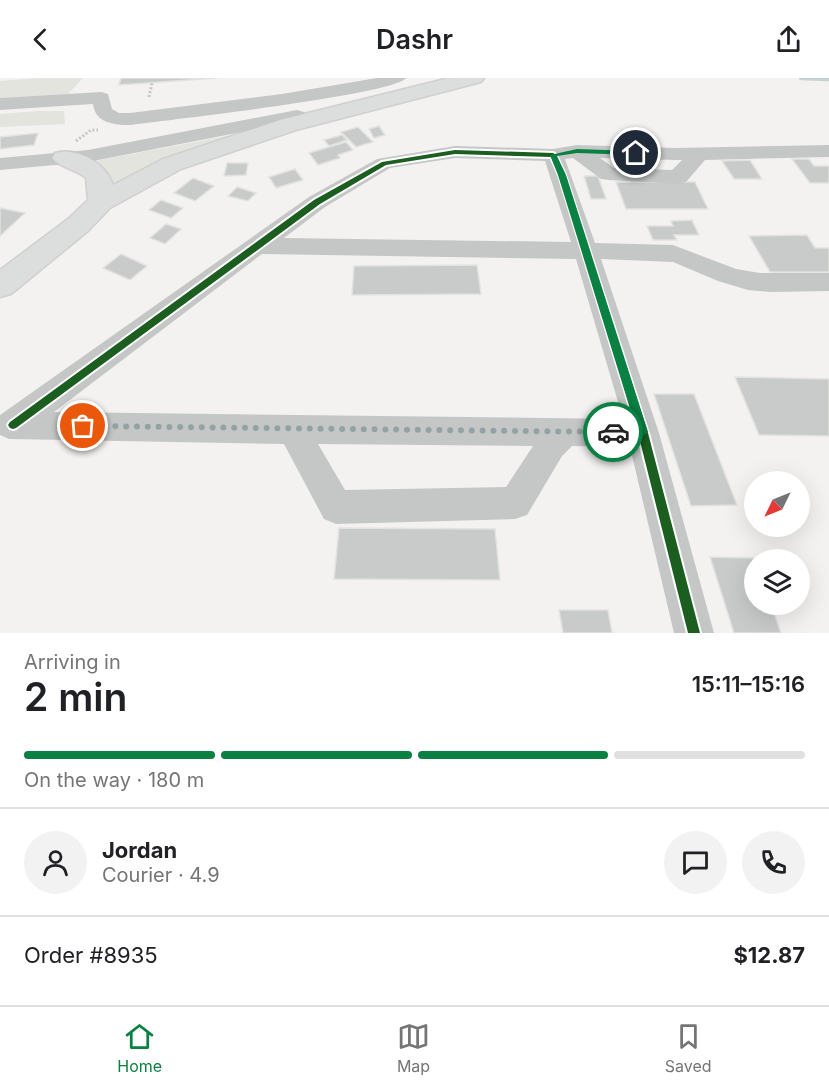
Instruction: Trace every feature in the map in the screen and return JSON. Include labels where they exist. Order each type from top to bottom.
[{"type":"main road","points":[[0,286],[78,225],[101,202],[172,164],[233,142],[363,104],[425,92],[474,78]]},
{"type":"main road","points":[[64,158],[79,162],[98,175],[103,188],[101,202]]},
{"type":"street","points":[[0,104],[101,98],[103,111],[115,119],[130,119],[308,96],[397,78]]},
{"type":"street","points":[[0,164],[64,158],[363,104]]},
{"type":"street","points":[[6,425],[259,246],[317,202],[384,163],[455,152],[565,153],[609,174],[678,177],[700,153],[829,151]]},
{"type":"street","points":[[565,153],[562,175],[642,432],[694,633]]},
{"type":"street","points":[[259,246],[678,254],[734,277],[750,281],[829,282]]},
{"type":"street","points":[[6,425],[293,430],[642,432]]},
{"type":"street","points":[[293,430],[336,507],[515,503],[551,446],[565,432]]},
{"type":"path","points":[[149,97],[152,83]]},
{"type":"path","points":[[64,158],[70,145],[91,130],[104,129]]},
{"type":"shaded area","points":[[83,78],[68,94],[0,98],[0,81]]},
{"type":"shaded area","points":[[64,111],[65,124],[0,127],[0,114]]},
{"type":"shaded area","points":[[252,131],[109,187],[105,171],[90,162]]},
{"type":"building","points":[[121,78],[217,78],[119,85]]},
{"type":"building","points":[[379,126],[385,135],[374,138],[369,129]]},
{"type":"building","points":[[358,127],[373,142],[356,147],[341,132]]},
{"type":"building","points":[[38,133],[34,145],[0,149],[0,137]]},
{"type":"building","points":[[342,135],[347,140],[329,146],[324,140]]},
{"type":"building","points":[[346,142],[353,150],[338,155],[340,158],[318,165],[309,153]]},
{"type":"building","points":[[792,159],[809,159],[814,166],[829,166],[829,183],[810,183]]},
{"type":"building","points":[[750,160],[762,179],[734,179],[722,161]]},
{"type":"building","points":[[227,163],[248,163],[246,175],[224,176]]},
{"type":"building","points":[[295,169],[303,180],[276,188],[269,177]]},
{"type":"building","points":[[584,176],[598,176],[606,199],[591,199]]},
{"type":"building","points":[[193,178],[214,186],[195,201],[174,193]]},
{"type":"building","points":[[616,182],[695,182],[708,209],[626,209]]},
{"type":"building","points":[[237,187],[256,193],[248,201],[228,196]]},
{"type":"building","points":[[161,200],[183,208],[171,218],[149,210]]},
{"type":"building","points":[[0,208],[25,213],[0,236]]},
{"type":"building","points":[[692,220],[699,235],[674,235],[677,240],[653,240],[647,226],[673,226],[671,221]]},
{"type":"building","points":[[166,224],[181,229],[165,244],[150,238]]},
{"type":"building","points":[[807,235],[815,248],[829,248],[829,272],[770,272],[749,236]]},
{"type":"building","points":[[121,254],[147,266],[130,280],[103,268]]},
{"type":"building","points":[[477,265],[481,294],[352,295],[354,266]]},
{"type":"building","points":[[735,377],[829,379],[829,436],[759,435]]},
{"type":"building","points":[[654,394],[694,394],[737,505],[691,506]]},
{"type":"building","points":[[339,528],[495,529],[500,580],[334,579]]},
{"type":"building","points":[[710,557],[744,558],[744,615],[775,615],[781,633],[734,633]]},
{"type":"building","points":[[559,610],[608,610],[612,633],[563,633]]},
{"type":"waterway","points":[[801,78],[829,79]]},
{"type":"cycle path","points":[[13,425],[317,202],[384,163],[455,152],[553,155],[562,175],[643,433],[694,633]]},
{"type":"way so far","points":[[83,426],[613,432]]},
{"type":"route","points":[[613,432],[642,432],[562,175],[553,155],[577,151],[636,153]]}]
